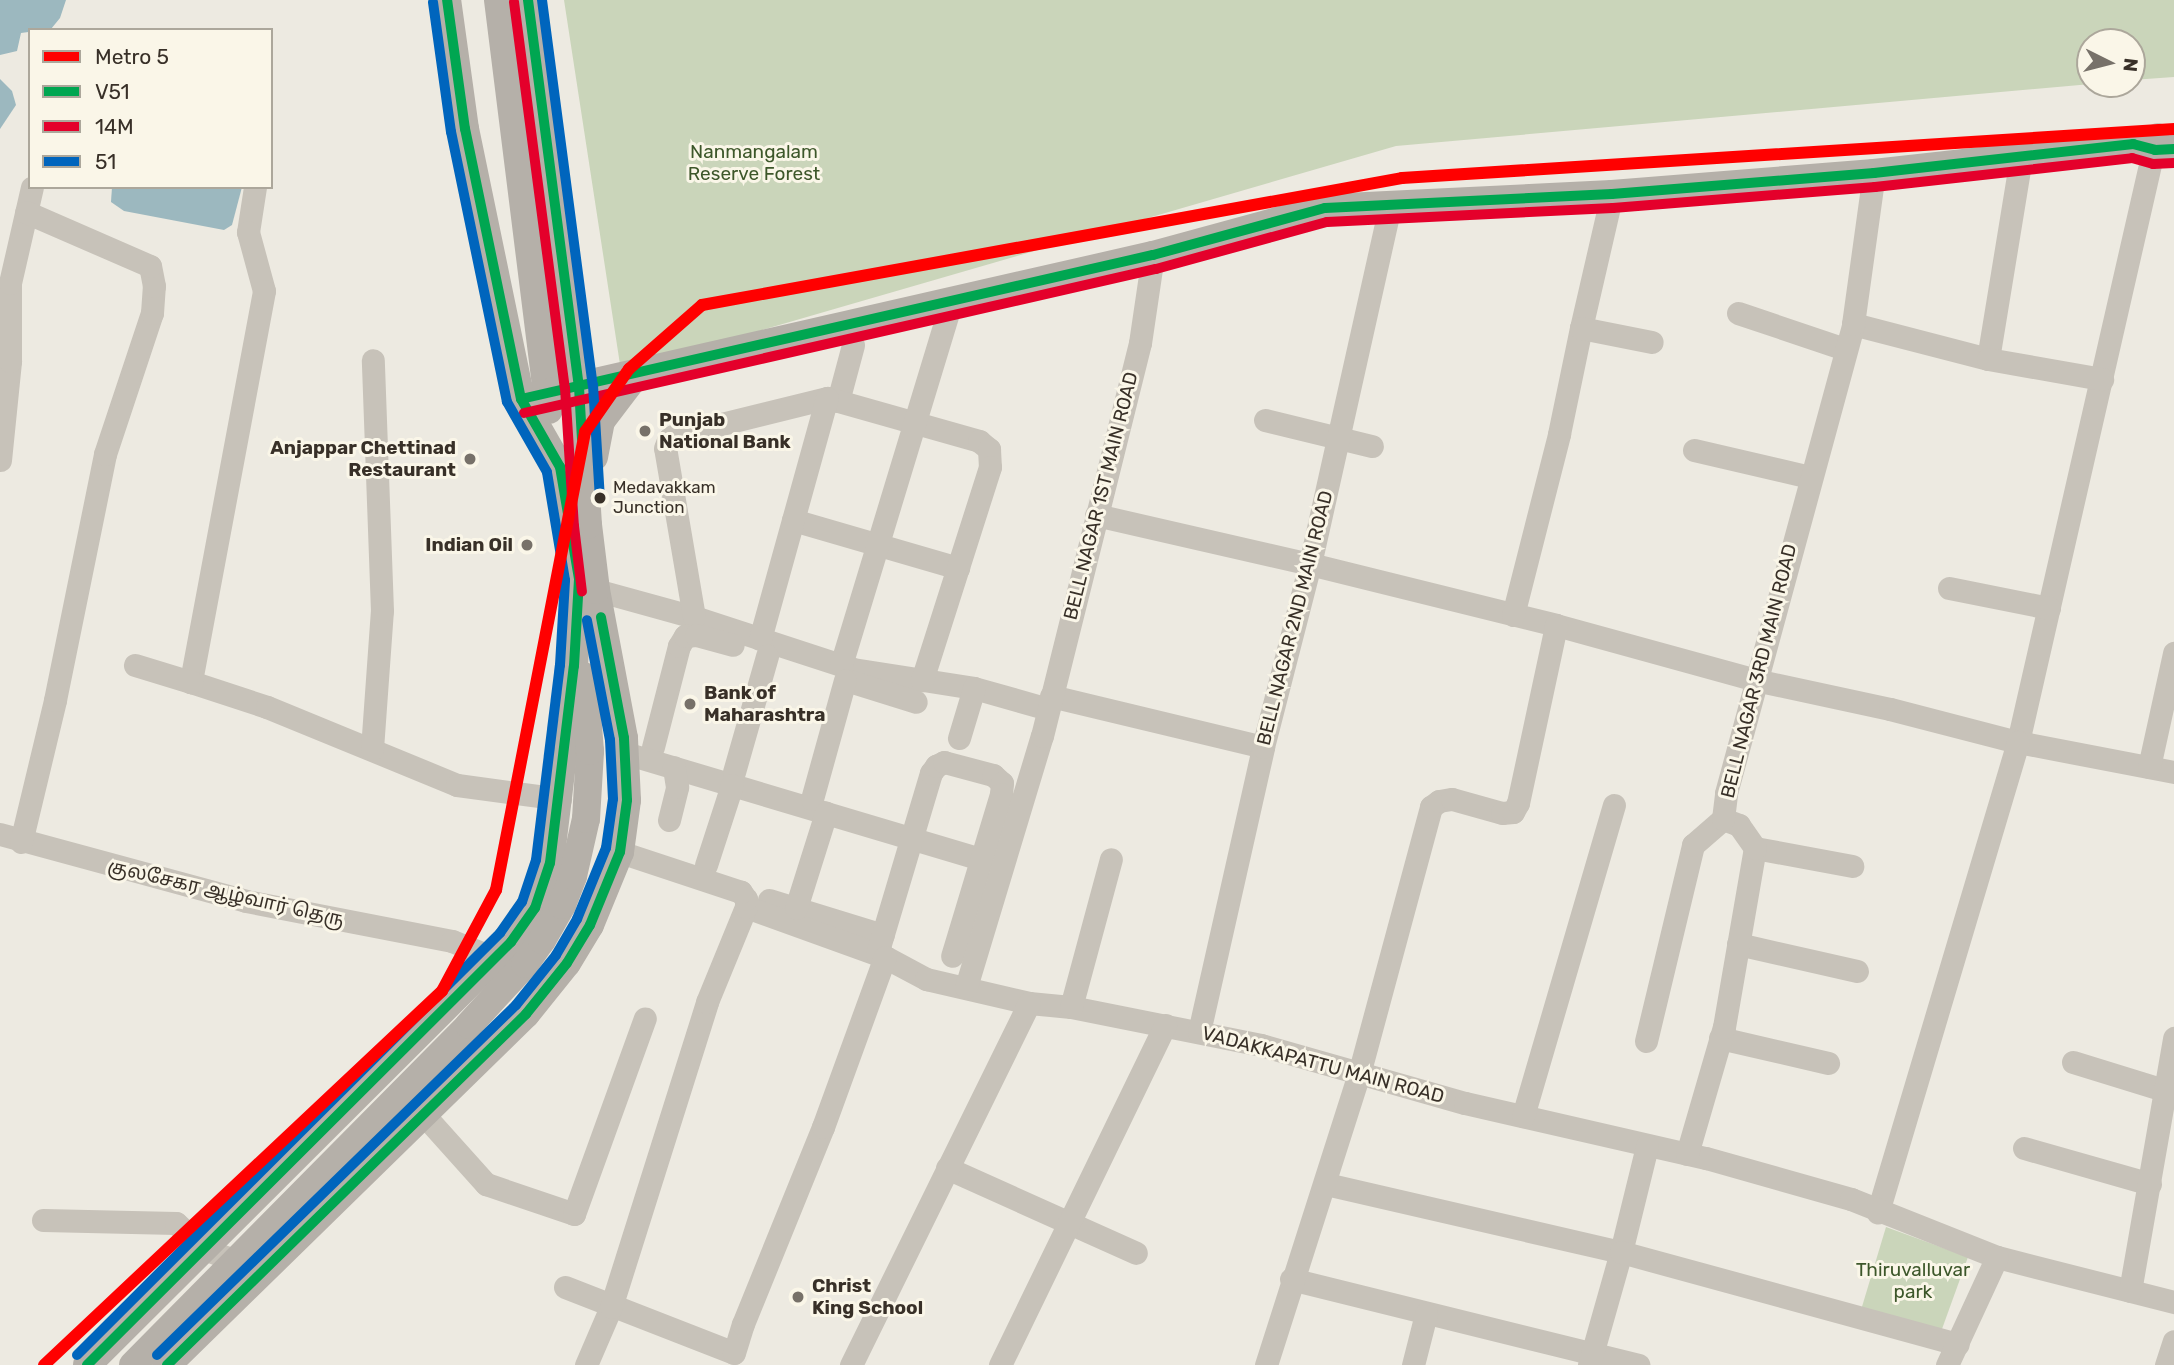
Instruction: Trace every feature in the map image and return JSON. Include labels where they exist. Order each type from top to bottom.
[{"type":"main road","points":[[87,1365],[511,942],[535,908],[550,863],[560,799],[574,666],[579,579],[560,467],[521,399],[465,129],[447,0]]},
{"type":"main road","points":[[133,1365],[525,964],[562,905],[580,851],[589,793],[590,751],[586,690],[498,0]]},
{"type":"main road","points":[[167,1365],[526,1014],[567,963],[585,932],[620,852],[627,800],[625,745],[596,590],[588,525],[579,387],[528,0]]},
{"type":"main road","points":[[521,399],[636,375],[1153,255],[1325,208],[1612,194],[1874,173],[2159,142]]},
{"type":"main road","points":[[588,525],[594,450],[601,421],[636,375]]},
{"type":"main road","points":[[535,908],[585,932]]},
{"type":"street","points":[[1878,1213],[2018,742],[2159,142]]},
{"type":"street","points":[[1988,359],[2021,157]]},
{"type":"street","name":"BELL NAGAR 3RD MAIN ROAD","points":[[1755,848],[1739,825],[1723,819],[1726,793],[1844,349],[1853,324],[1874,173]]},
{"type":"street","points":[[0,460],[10,361],[10,283],[32,189]]},
{"type":"street","points":[[191,682],[264,291],[248,232],[255,189]]},
{"type":"street","points":[[1513,615],[1559,434],[1612,194]]},
{"type":"street","name":"BELL NAGAR 2ND MAIN ROAD","points":[[1199,1032],[1263,747],[1310,564],[1391,203]]},
{"type":"street","points":[[10,838],[55,701],[105,454],[152,313],[154,286],[150,266],[26,212]]},
{"type":"street","name":"BELL NAGAR 1ST MAIN ROAD","points":[[966,987],[1042,736],[1139,343],[1153,255]]},
{"type":"street","points":[[796,908],[819,806],[843,673],[877,546],[951,302]]},
{"type":"street","points":[[1738,313],[1844,349]]},
{"type":"street","points":[[1853,324],[1988,359],[2102,379]]},
{"type":"street","points":[[1581,328],[1652,342]]},
{"type":"street","points":[[706,865],[733,778],[793,520],[832,399],[853,345]]},
{"type":"street","points":[[372,748],[382,611],[373,360]]},
{"type":"street","points":[[694,617],[665,448],[673,436],[832,399],[979,441],[989,449],[990,467],[919,691]]},
{"type":"street","points":[[1265,420],[1372,446]]},
{"type":"street","points":[[1694,450],[1810,477]]},
{"type":"street","points":[[1096,515],[1310,564],[1556,625],[1755,680],[1890,709],[2018,742],[2174,772]]},
{"type":"street","points":[[793,520],[958,568]]},
{"type":"street","points":[[1949,588],[2049,608]]},
{"type":"street","points":[[596,590],[694,617],[764,647],[843,673],[919,691],[974,688],[1263,747]]},
{"type":"street","points":[[1266,1365],[1291,1279],[1326,1184],[1359,1074],[1431,807],[1439,801],[1452,799],[1502,813],[1513,812],[1518,803],[1556,625]]},
{"type":"street","points":[[653,747],[679,646],[685,636],[696,635],[764,647]]},
{"type":"street","points":[[2149,766],[2174,653]]},
{"type":"street","points":[[135,665],[267,706],[457,785],[560,799]]},
{"type":"street","points":[[959,738],[974,688]]},
{"type":"street","points":[[625,745],[674,767],[733,778]]},
{"type":"street","points":[[625,745],[653,747],[733,778],[913,839],[981,859]]},
{"type":"street","points":[[565,1287],[732,1359],[743,1324],[823,1127],[882,948],[936,766],[944,762],[993,775],[1002,783],[952,956]]},
{"type":"street","points":[[669,820],[677,787],[674,767]]},
{"type":"street","points":[[1523,1116],[1614,805]]},
{"type":"street","points":[[819,806],[893,825]]},
{"type":"street","points":[[1646,1041],[1693,845],[1723,819]]},
{"type":"street","name":"குலசேகர ஆழ்வார் தெரு","points":[[10,838],[246,901],[453,941],[494,958]]},
{"type":"street","points":[[1687,1154],[1720,1038],[1755,848],[1852,866]]},
{"type":"street","name":"VADAKKAPATTU MAIN ROAD","points":[[620,852],[741,892],[750,901],[882,948],[926,979],[1029,1003],[1071,1007],[1301,1055],[1359,1074],[1687,1154],[1851,1199],[1878,1213],[1997,1257],[2174,1302]]},
{"type":"street","points":[[1071,1007],[1111,859]]},
{"type":"street","points":[[586,1365],[611,1307],[707,1002],[750,901],[796,908],[882,948]]},
{"type":"street","points":[[1738,944],[1857,971]]},
{"type":"street","points":[[851,1365],[1029,1003]]},
{"type":"street","points":[[424,1115],[486,1184],[574,1214],[645,1018]]},
{"type":"street","points":[[1000,1365],[1165,1025]]},
{"type":"street","points":[[1720,1038],[1828,1063]]},
{"type":"street","points":[[2130,1291],[2169,1092],[2174,1038]]},
{"type":"street","points":[[2073,1062],[2169,1092]]},
{"type":"street","points":[[1591,1359],[1647,1146]]},
{"type":"street","points":[[2024,1147],[2150,1184]]},
{"type":"street","points":[[947,1168],[1136,1253]]},
{"type":"street","points":[[1326,1184],[1621,1252],[1950,1360],[1997,1257]]},
{"type":"street","points":[[43,1220],[176,1223],[204,1249],[263,1270]]},
{"type":"street","points":[[1291,1279],[1591,1359],[1639,1365]]},
{"type":"street","points":[[1413,1365],[1426,1314]]},
{"type":"street","points":[[2166,1365],[2174,1340]]},
{"type":"green space","name":"Nanmangalam Reserve Forest","points":[[564,0],[2174,0],[2174,77],[2146,79],[2146,28],[2076,28],[2076,85],[1396,146],[621,371]]},
{"type":"green space","name":"Thiruvalluvar park","points":[[1886,1227],[1968,1257],[1942,1329],[1861,1310]]},
{"type":"water","points":[[0,0],[66,0],[60,18],[52,28],[28,28],[28,32],[21,33],[17,51],[0,55]]},
{"type":"water","points":[[0,79],[12,91],[16,105],[0,129]]},
{"type":"water","points":[[112,189],[241,189],[232,225],[224,230],[124,211],[111,202]]},
{"type":"metro line","name":"5","points":[[44,1365],[442,991],[496,890],[585,432],[629,369],[702,305],[1402,178],[2174,129]]},
{"type":"transit line","name":"V51","points":[[87,1365],[511,942],[535,908],[550,863],[574,666],[579,579],[560,467],[521,399],[465,129],[447,0]]},
{"type":"transit line","name":"V51","points":[[528,0],[579,387],[582,439]]},
{"type":"transit line","name":"51","points":[[542,0],[593,385],[600,498]]},
{"type":"transit line","name":"51","points":[[77,1355],[500,933],[522,902],[536,860],[560,665],[565,580],[547,472],[507,402],[451,132],[433,2]]},
{"type":"transit line","name":"14M","points":[[514,2],[565,388],[574,526],[582,592]]},
{"type":"transit line","name":"V51","points":[[521,399],[1153,255],[1325,208],[1612,194],[1874,173],[2133,144],[2155,150],[2174,149]]},
{"type":"transit line","name":"14M","points":[[524,413],[1156,269],[1327,222],[1613,208],[1875,187],[2132,158],[2153,164],[2174,163]]},
{"type":"transit line","name":"V51","points":[[167,1365],[526,1014],[567,963],[590,925],[620,852],[627,800],[624,738],[601,617]]},
{"type":"transit line","name":"51","points":[[157,1355],[516,1005],[556,955],[577,919],[606,848],[613,799],[610,740],[587,620]]},
{"type":"place","name":"Punjab National Bank","points":[[645,431]]},
{"type":"place","name":"Anjappar Chettinad Restaurant","points":[[470,459]]},
{"type":"place","name":"Medavakkam Junction","points":[[600,498]]},
{"type":"place","name":"Indian Oil","points":[[527,545]]},
{"type":"place","name":"Bank of Maharashtra","points":[[690,704]]},
{"type":"place","name":"Christ King School","points":[[798,1297]]}]
